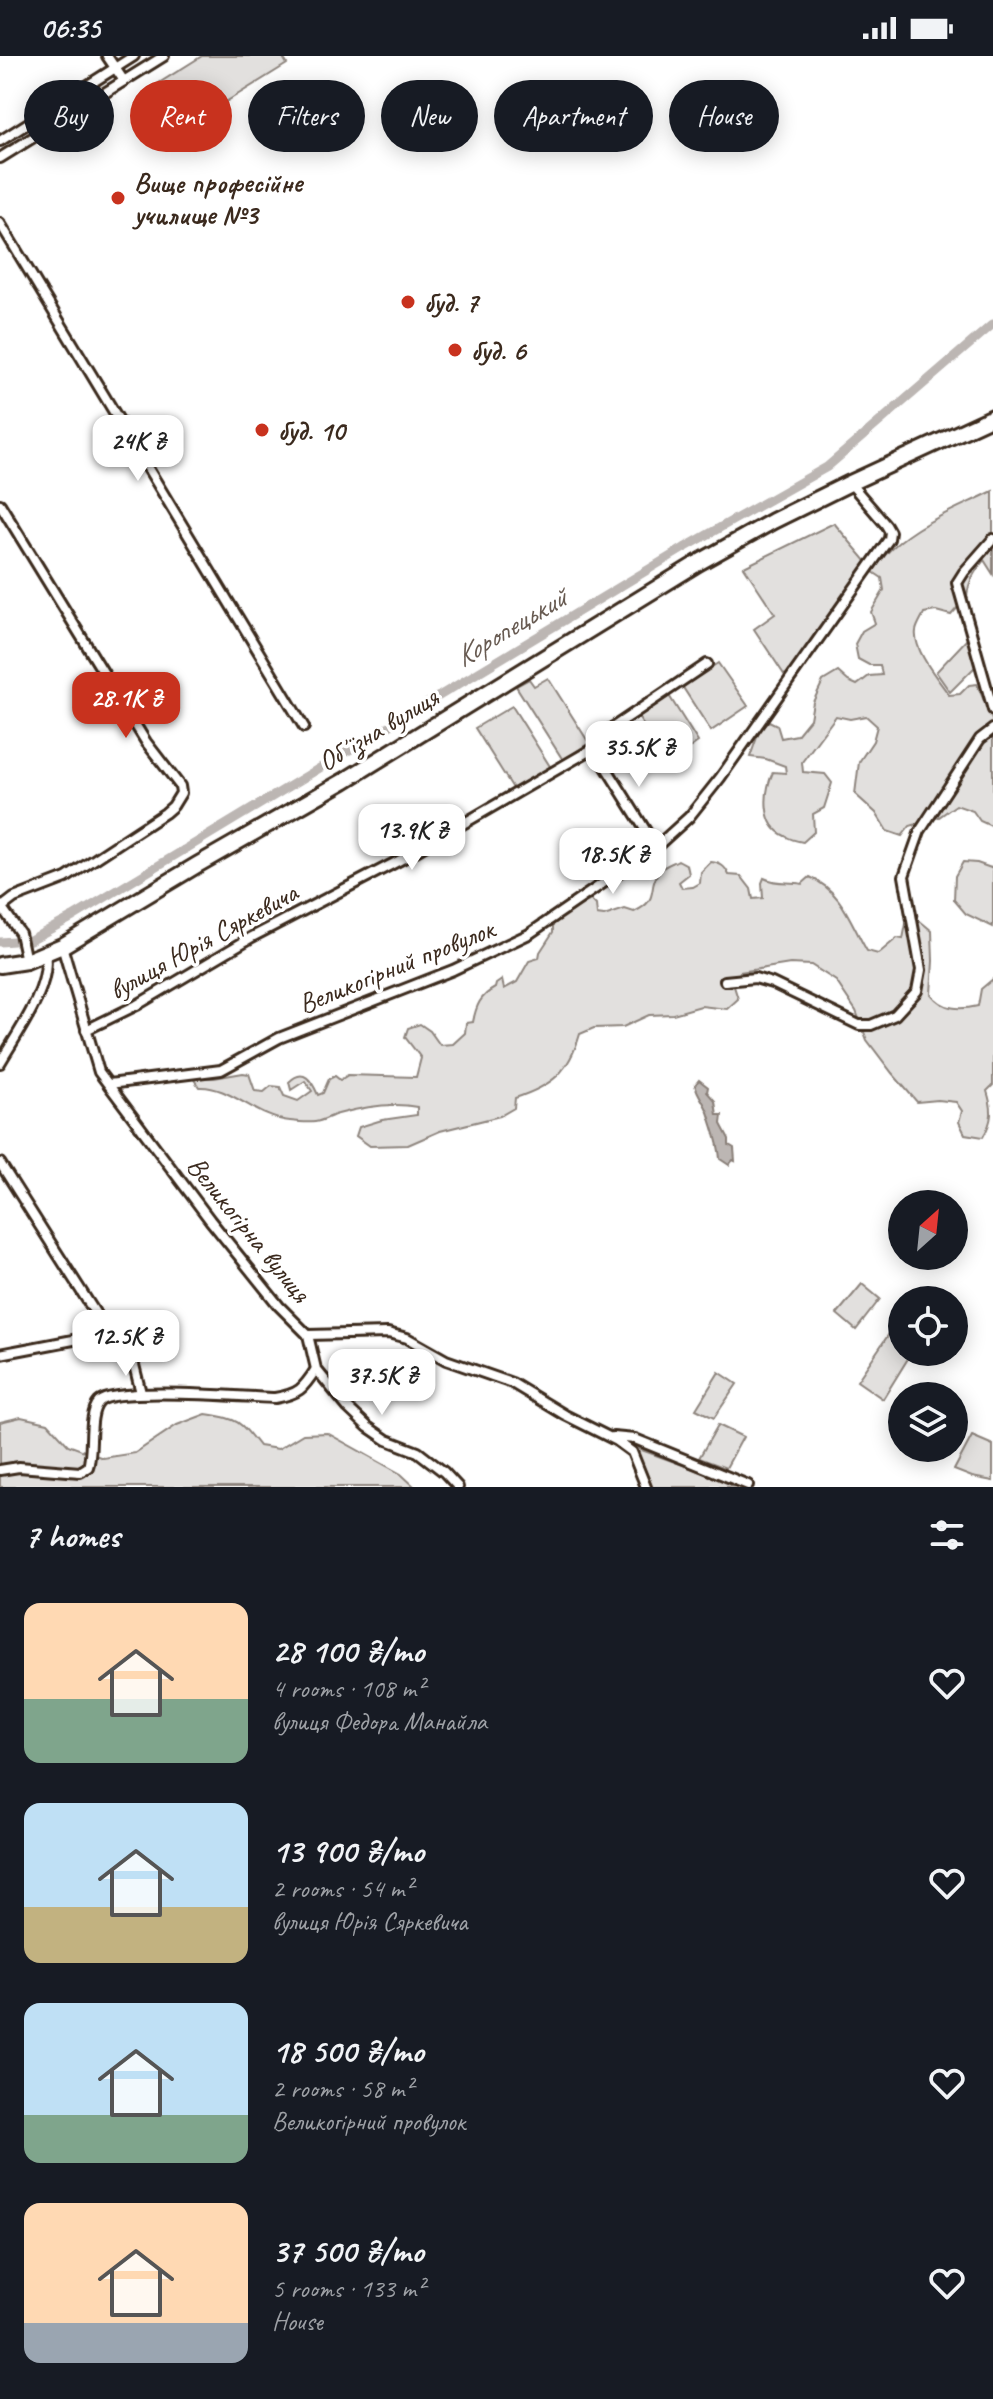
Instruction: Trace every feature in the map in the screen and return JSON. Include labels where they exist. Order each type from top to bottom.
[{"type":"main road","name":"Обʼїзна вулиця","points":[[0,965],[26,961],[62,946],[344,781],[698,563],[773,521],[993,417]]},
{"type":"street","points":[[107,56],[124,81]]},
{"type":"street","points":[[0,141],[134,56]]},
{"type":"street","points":[[0,158],[164,56]]},
{"type":"street","points":[[0,223],[304,727]]},
{"type":"street","name":"Великогірний провулок","points":[[109,1084],[221,1070],[279,1038],[453,970],[529,934],[656,847],[689,817],[720,778],[889,539],[890,532],[886,525],[850,483]]},
{"type":"street","points":[[0,504],[146,742],[180,786],[181,793],[165,813],[66,878],[1,906],[20,933],[26,961]]},
{"type":"street","points":[[993,539],[957,583],[993,710]]},
{"type":"street","name":"вулиця Юрія Сяркевича","points":[[86,1030],[137,1005],[252,937],[404,858],[594,748],[600,736],[707,664]]},
{"type":"street","points":[[725,981],[755,978],[772,983],[859,1025],[871,1025],[895,1015],[917,991],[921,970],[904,876],[920,831],[980,739],[993,729]]},
{"type":"street","points":[[594,748],[656,847]]},
{"type":"street","name":"Великогірна вулиця","points":[[62,946],[99,1072],[210,1220],[279,1306],[308,1335],[388,1333],[407,1338],[446,1360],[512,1383],[608,1437]]},
{"type":"street","points":[[0,1063],[43,986],[47,964],[45,954]]},
{"type":"street","points":[[0,1163],[99,1319]]},
{"type":"street","points":[[0,1354],[110,1333],[129,1345],[141,1393]]},
{"type":"street","points":[[308,1335],[316,1369],[348,1408],[387,1440],[418,1452],[458,1487]]},
{"type":"street","points":[[0,1470],[19,1467],[80,1472],[88,1467],[93,1415],[98,1403],[108,1396],[141,1393],[275,1398],[292,1395],[302,1389],[316,1369]]},
{"type":"street","points":[[608,1437],[635,1439],[748,1485]]},
{"type":"street","points":[[608,1437],[632,1452],[646,1487]]},
{"type":"shaded area","points":[[202,56],[282,56],[287,64],[261,80],[248,80],[248,88],[232,98],[232,80],[164,80]]},
{"type":"shaded area","points":[[993,491],[993,574],[984,560],[972,577],[967,597],[951,615],[936,611],[924,613],[918,624],[916,639],[922,655],[949,695],[960,694],[969,685],[977,684],[993,722],[993,827],[980,821],[973,811],[956,805],[939,817],[910,826],[902,836],[887,831],[876,813],[855,794],[859,762],[873,741],[877,726],[866,716],[850,719],[836,716],[802,762],[803,772],[825,774],[832,783],[824,808],[813,814],[814,832],[803,842],[785,836],[777,831],[768,816],[767,798],[773,772],[786,773],[785,766],[750,757],[760,729],[769,721],[777,725],[781,738],[797,735],[810,719],[813,702],[823,681],[838,672],[857,685],[869,676],[882,675],[880,665],[869,665],[858,659],[855,644],[862,631],[875,623],[871,612],[884,590],[882,578],[873,572],[883,557],[910,533]]},
{"type":"shaded area","points":[[834,523],[867,562],[787,679],[754,629],[775,614],[744,567]]},
{"type":"shaded area","points":[[969,637],[977,665],[950,692],[936,672]]},
{"type":"shaded area","points":[[718,663],[748,706],[711,731],[682,686]]},
{"type":"shaded area","points":[[548,678],[589,743],[563,760],[516,686],[529,679],[534,686]]},
{"type":"shaded area","points":[[668,694],[698,742],[668,763],[636,714]]},
{"type":"shaded area","points":[[512,706],[551,768],[514,790],[475,728]]},
{"type":"shaded area","points":[[678,860],[687,865],[689,874],[679,882],[682,888],[700,883],[701,872],[714,862],[724,867],[729,875],[741,876],[751,889],[753,899],[763,898],[764,878],[802,884],[810,877],[838,899],[867,951],[878,954],[897,938],[903,939],[906,924],[920,921],[932,931],[931,994],[946,1006],[978,1006],[981,989],[993,979],[993,1085],[987,1091],[991,1115],[983,1137],[965,1134],[959,1122],[962,1111],[956,1102],[917,1102],[867,1040],[856,1011],[836,981],[811,965],[790,964],[740,972],[734,986],[738,999],[727,1009],[701,1006],[673,1014],[649,1015],[623,1027],[594,1028],[580,1034],[570,1058],[557,1076],[515,1098],[514,1108],[500,1116],[440,1131],[408,1145],[370,1146],[356,1136],[359,1127],[417,1115],[417,1107],[378,1106],[348,1111],[321,1121],[290,1121],[266,1115],[222,1091],[199,1087],[193,1078],[249,1074],[255,1091],[264,1092],[271,1086],[280,1087],[284,1096],[298,1101],[312,1091],[305,1081],[291,1090],[289,1082],[299,1076],[310,1081],[318,1095],[323,1093],[329,1079],[335,1076],[340,1080],[348,1075],[416,1077],[421,1058],[405,1037],[408,1028],[420,1024],[430,1031],[440,1045],[453,1044],[465,1033],[466,1023],[473,1022],[480,1002],[496,984],[502,980],[504,989],[517,982],[529,961],[539,958],[553,932],[553,925],[561,917],[591,900],[596,905],[597,915],[604,916],[625,909],[634,912],[651,898],[656,876],[661,870]]},
{"type":"shaded area","points":[[963,862],[993,866],[993,927],[966,914],[954,900],[955,876]]},
{"type":"shaded area","points":[[699,1080],[708,1087],[707,1092],[715,1101],[717,1115],[722,1115],[721,1124],[729,1145],[734,1148],[735,1161],[729,1165],[720,1159],[708,1111],[695,1085]]},
{"type":"shaded area","points":[[862,1284],[880,1299],[856,1330],[837,1314]]},
{"type":"shaded area","points":[[888,1335],[888,1366],[903,1366],[893,1382],[888,1382],[888,1391],[883,1399],[857,1381]]},
{"type":"shaded area","points":[[719,1372],[737,1384],[714,1418],[696,1409]]},
{"type":"shaded area","points":[[206,1414],[237,1422],[259,1446],[278,1449],[303,1434],[327,1433],[401,1474],[415,1487],[0,1487],[0,1422],[21,1417],[48,1423],[68,1445],[103,1458],[135,1453],[177,1425]]},
{"type":"shaded area","points":[[718,1425],[743,1437],[726,1468],[699,1458]]},
{"type":"shaded area","points":[[972,1436],[993,1445],[993,1481],[954,1470],[958,1462],[968,1462],[968,1444]]},
{"type":"shaded area","points":[[636,1448],[744,1487],[652,1487]]},
{"type":"waterway","name":"Коропецький","points":[[30,940],[684,548],[827,467],[993,324]]},
{"type":"waterway","name":"Коропецький","points":[[0,942],[14,941]]},
{"type":"place","name":"Вище професійне училище №3","points":[[118,198]]},
{"type":"place","name":"буд. 7","points":[[408,302]]},
{"type":"place","name":"буд. 6","points":[[455,350]]},
{"type":"place","name":"буд. 10","points":[[262,430]]}]
